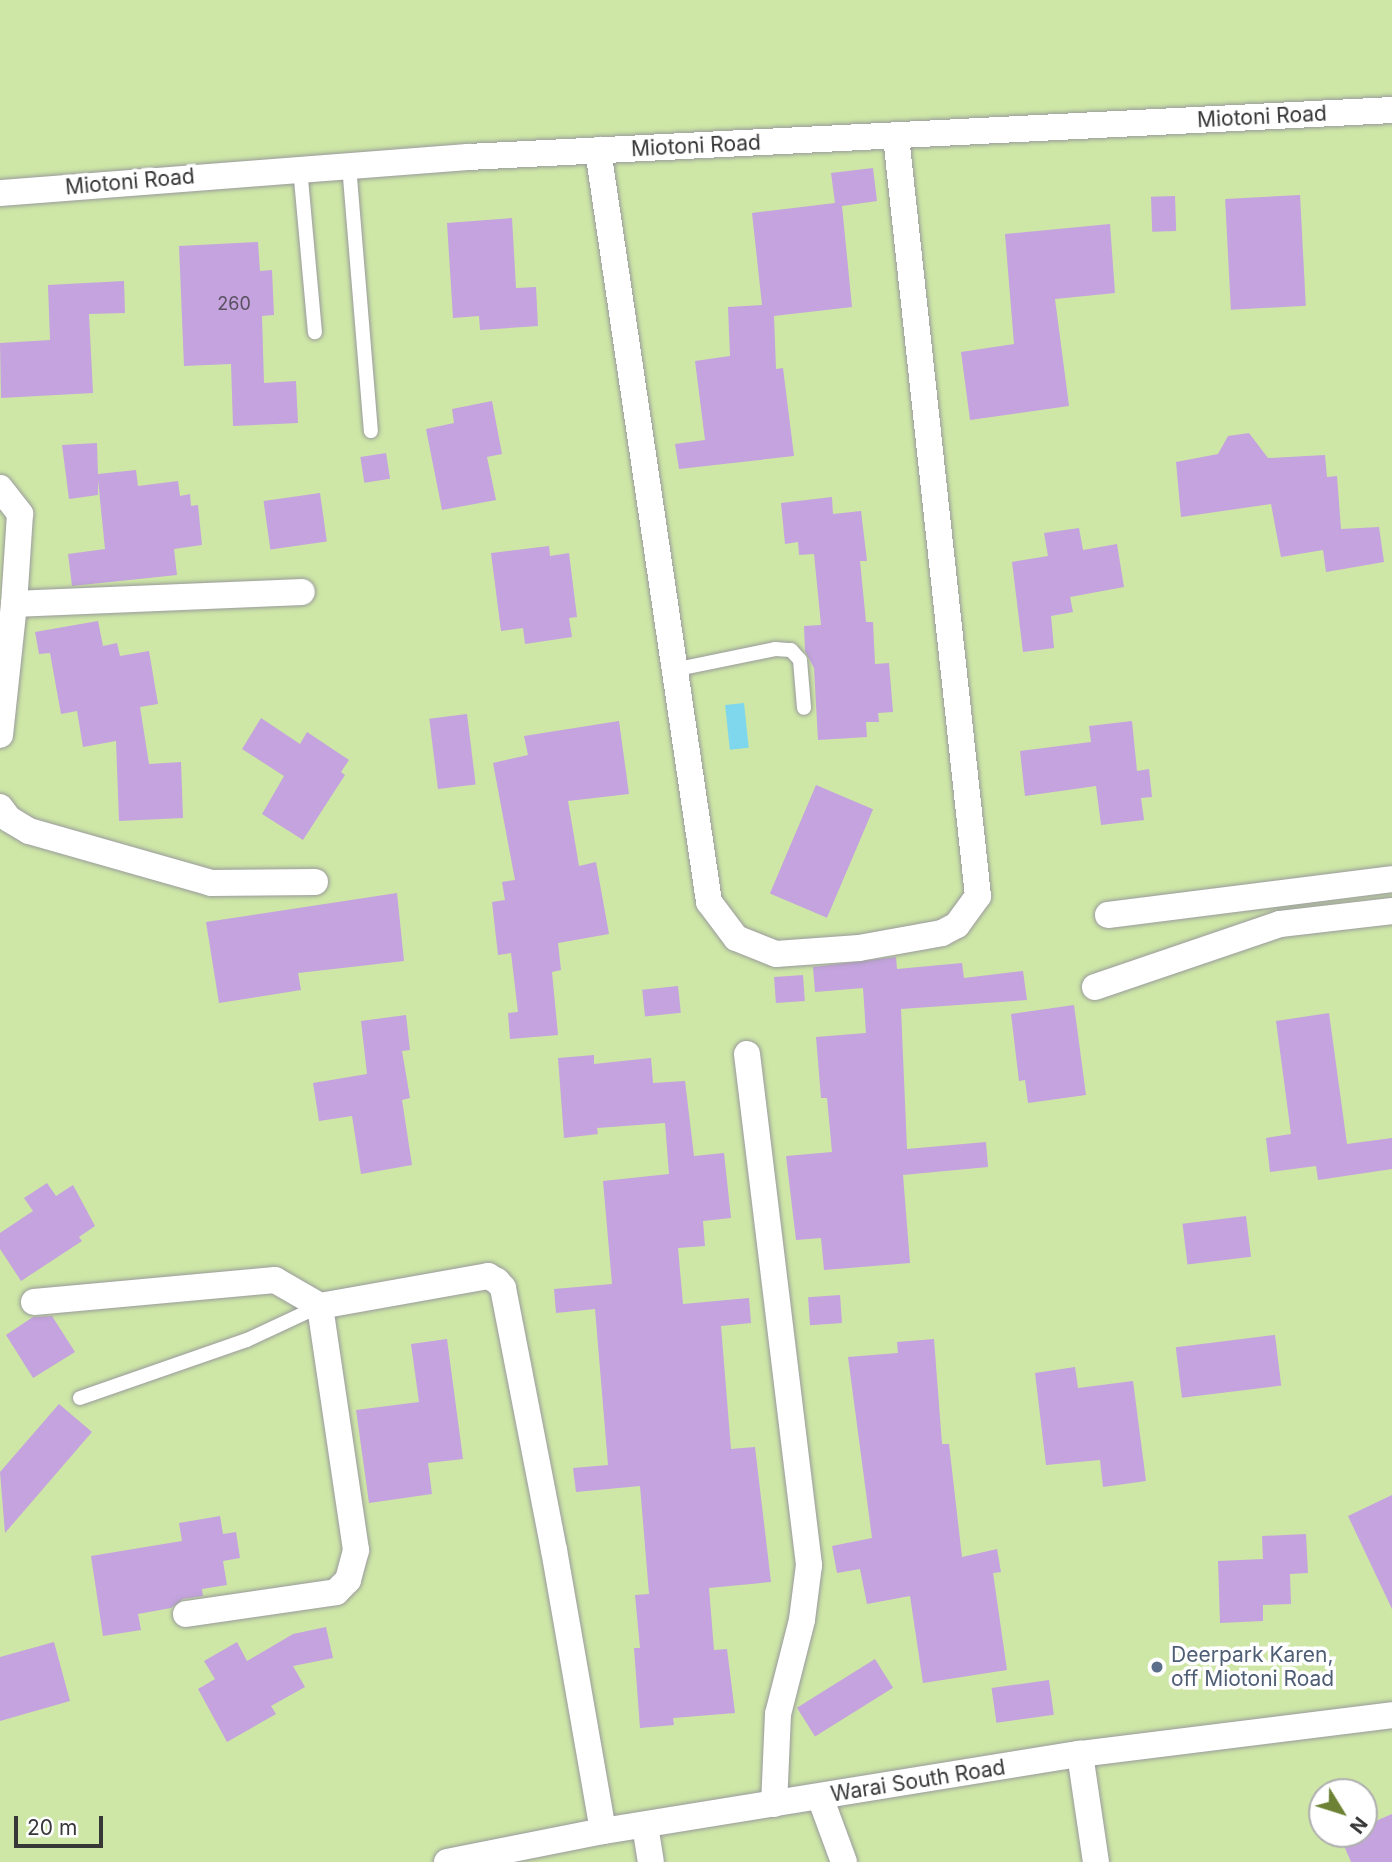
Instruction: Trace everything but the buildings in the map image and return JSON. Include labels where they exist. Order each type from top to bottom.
[{"type":"street","name":"Miotoni Road","points":[[0,193],[300,168],[598,150],[1392,110]]},
{"type":"street","points":[[598,150],[709,902],[736,938],[776,954],[859,948],[942,933],[969,912],[979,885],[895,136]]},
{"type":"street","points":[[0,488],[20,514],[14,604],[0,735]]},
{"type":"street","points":[[14,604],[302,592]]},
{"type":"street","points":[[0,807],[9,819],[29,831],[211,883],[316,882]]},
{"type":"street","points":[[1108,915],[1392,879]]},
{"type":"street","points":[[1095,987],[1280,924],[1392,911]]},
{"type":"street","points":[[747,1054],[808,1565],[802,1620],[778,1714],[774,1804]]},
{"type":"street","points":[[34,1302],[275,1280],[320,1306],[488,1276],[503,1288],[603,1831]]},
{"type":"street","points":[[186,1614],[336,1592],[348,1580],[356,1550],[320,1306]]},
{"type":"street","name":"Warai South Road","points":[[447,1862],[603,1831],[1080,1754],[1392,1715]]},
{"type":"street","points":[[1080,1754],[1096,1862]]},
{"type":"street","points":[[820,1797],[844,1862]]},
{"type":"street","points":[[645,1825],[651,1862]]},
{"type":"lane","points":[[349,165],[371,431]]},
{"type":"lane","points":[[300,168],[315,332]]},
{"type":"lane","points":[[673,670],[775,649],[791,650],[800,660],[804,708]]},
{"type":"lane","points":[[80,1398],[247,1340],[320,1306]]},
{"type":"green space","points":[[0,0],[1392,0],[1392,1862],[0,1862]]},
{"type":"water","points":[[744,703],[749,748],[730,750],[725,705]]},
{"type":"place","name":"Deerpark Karen, off Miotoni Road","points":[[1157,1667]]}]
